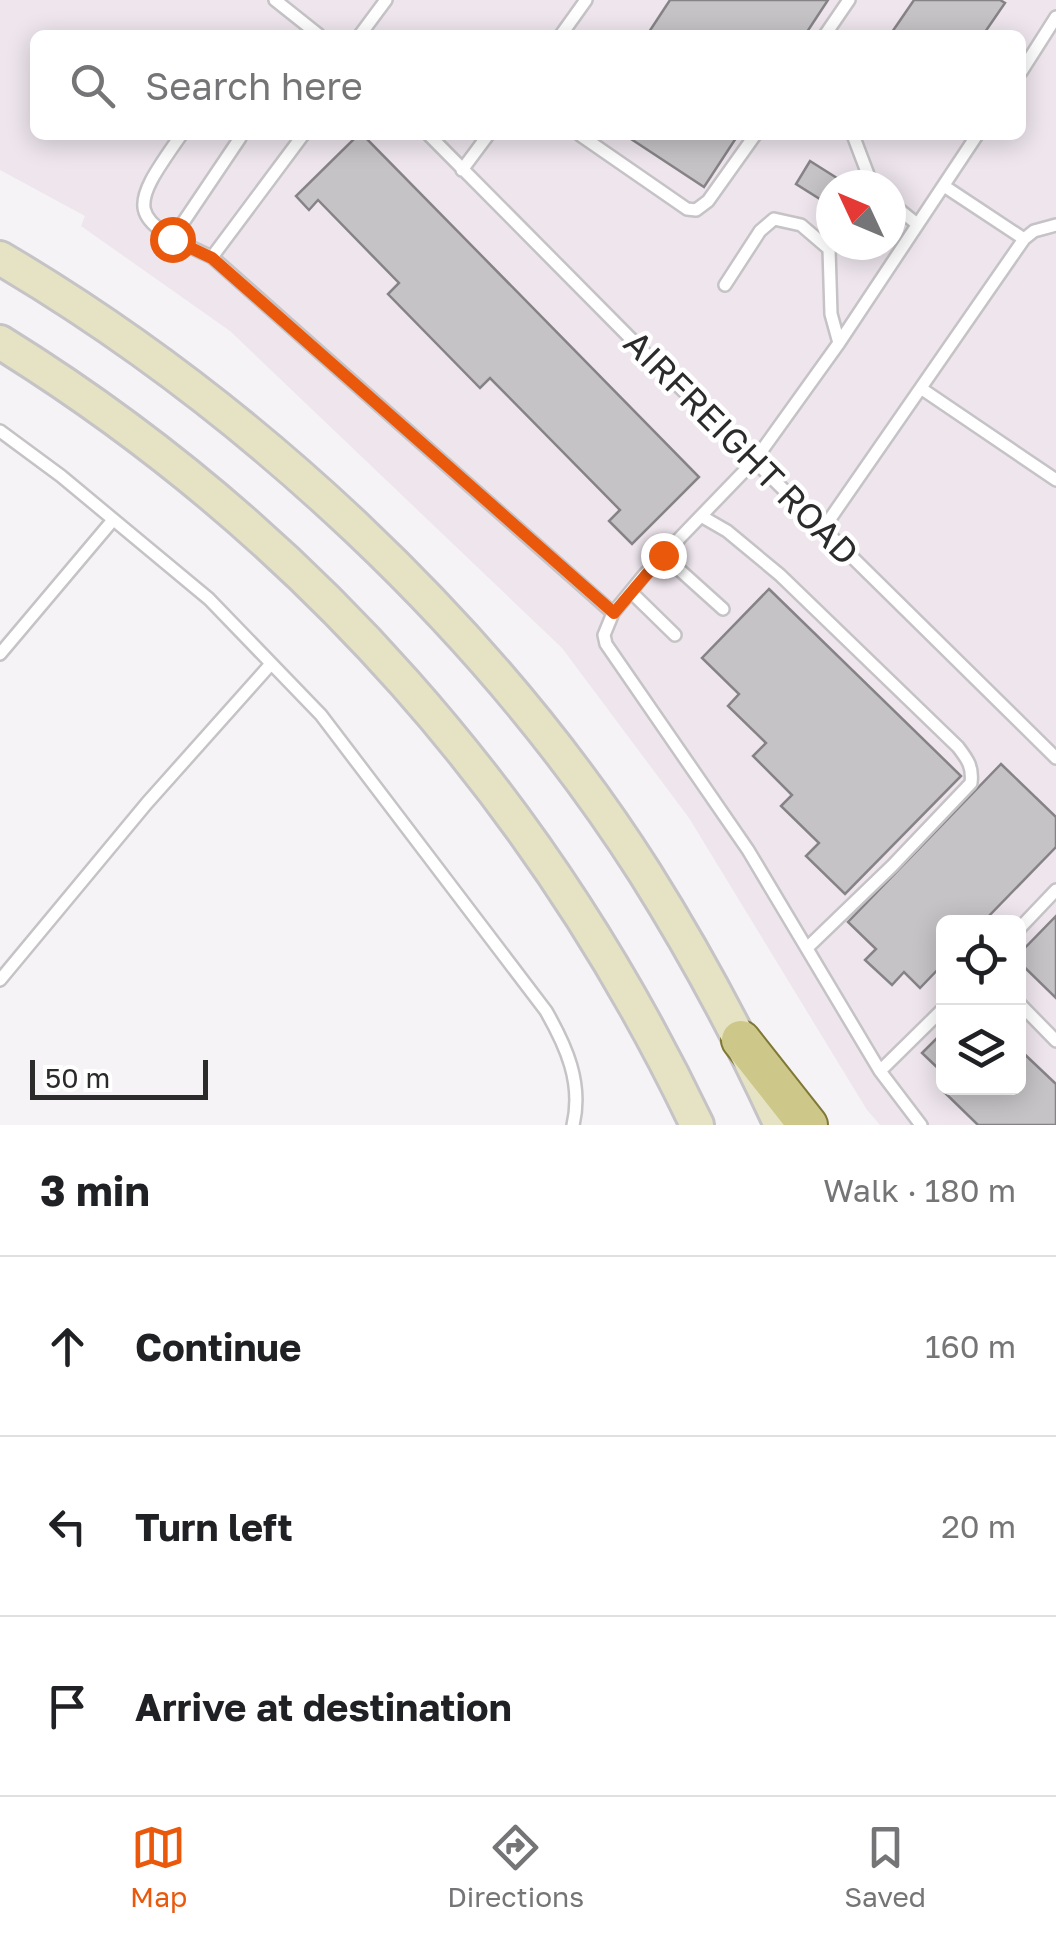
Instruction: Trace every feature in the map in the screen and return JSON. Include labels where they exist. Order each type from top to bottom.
[{"type":"main road","points":[[0,258],[125,339],[252,437],[347,520],[438,612],[546,738],[642,869],[741,1040],[781,1125]]},
{"type":"main road","points":[[0,342],[127,429],[229,511],[325,600],[415,694],[498,795],[574,901],[622,981],[697,1125]]},
{"type":"main road","points":[[741,1040],[808,1125]]},
{"type":"lane","points":[[275,0],[313,30]]},
{"type":"lane","points":[[364,30],[386,0]]},
{"type":"lane","points":[[565,30],[586,0]]},
{"type":"lane","points":[[829,30],[849,0]]},
{"type":"lane","points":[[1026,64],[1056,18]]},
{"type":"lane","points":[[177,140],[145,188],[141,202],[146,216],[172,239],[212,258],[614,613]]},
{"type":"lane","points":[[172,239],[239,140]]},
{"type":"lane","points":[[212,258],[299,140]]},
{"type":"lane","name":"AIRFREIGHT ROAD","points":[[434,140],[1056,758]]},
{"type":"lane","points":[[462,170],[484,140]]},
{"type":"lane","points":[[587,140],[687,209],[696,210],[708,201],[751,140]]},
{"type":"lane","points":[[855,140],[866,170]]},
{"type":"lane","points":[[921,1125],[880,1071],[723,813],[606,644],[604,635],[614,613],[663,555],[756,460],[974,140]]},
{"type":"lane","points":[[944,186],[1024,239]]},
{"type":"lane","points":[[906,215],[918,224]]},
{"type":"lane","points":[[725,284],[769,222],[782,219],[801,225],[829,249],[831,314],[839,343]]},
{"type":"lane","points":[[824,529],[1024,239],[1034,231],[1056,226]]},
{"type":"lane","points":[[922,389],[1056,480]]},
{"type":"lane","points":[[0,431],[209,599],[322,715],[546,1011],[566,1046],[574,1077],[573,1125]]},
{"type":"lane","points":[[702,516],[727,531],[780,575],[958,747],[972,772],[971,783],[807,948]]},
{"type":"lane","points":[[0,654],[113,520]]},
{"type":"lane","points":[[663,555],[723,609]]},
{"type":"lane","points":[[631,592],[674,635]]},
{"type":"lane","points":[[0,980],[147,803],[270,665]]},
{"type":"lane","points":[[1026,922],[1056,890]]},
{"type":"lane","points":[[1021,1005],[1056,1041]]},
{"type":"lane","points":[[880,1071],[936,1016]]},
{"type":"shaded area","points":[[0,0],[1056,0],[1056,1125],[880,1125],[867,1110],[689,818],[562,648],[230,331],[81,226],[85,216],[0,170]]},
{"type":"building","points":[[670,0],[828,0],[808,30],[650,30]]},
{"type":"building","points":[[914,0],[1005,3],[986,30],[893,30]]},
{"type":"building","points":[[353,140],[368,140],[699,477],[632,544],[609,521],[620,510],[490,378],[480,388],[388,294],[399,283],[318,200],[309,210],[296,196]]},
{"type":"building","points":[[633,140],[735,140],[704,187]]},
{"type":"building","points":[[810,161],[824,170],[816,170],[816,197],[796,184]]},
{"type":"building","points":[[769,589],[961,776],[845,894],[806,856],[819,843],[781,806],[792,795],[753,756],[766,743],[728,706],[739,694],[702,658]]},
{"type":"building","points":[[1001,764],[1056,817],[1056,847],[990,915],[936,915],[936,971],[920,988],[904,972],[892,985],[865,960],[876,949],[848,922]]},
{"type":"building","points":[[1056,916],[1056,998],[1026,969],[1026,947]]},
{"type":"building","points":[[936,1039],[936,1066],[922,1053]]},
{"type":"building","points":[[1026,1056],[1056,1084],[1056,1125],[978,1125],[947,1095],[1026,1095]]},
{"type":"route","points":[[172,239],[212,258],[614,613],[663,555]]}]
